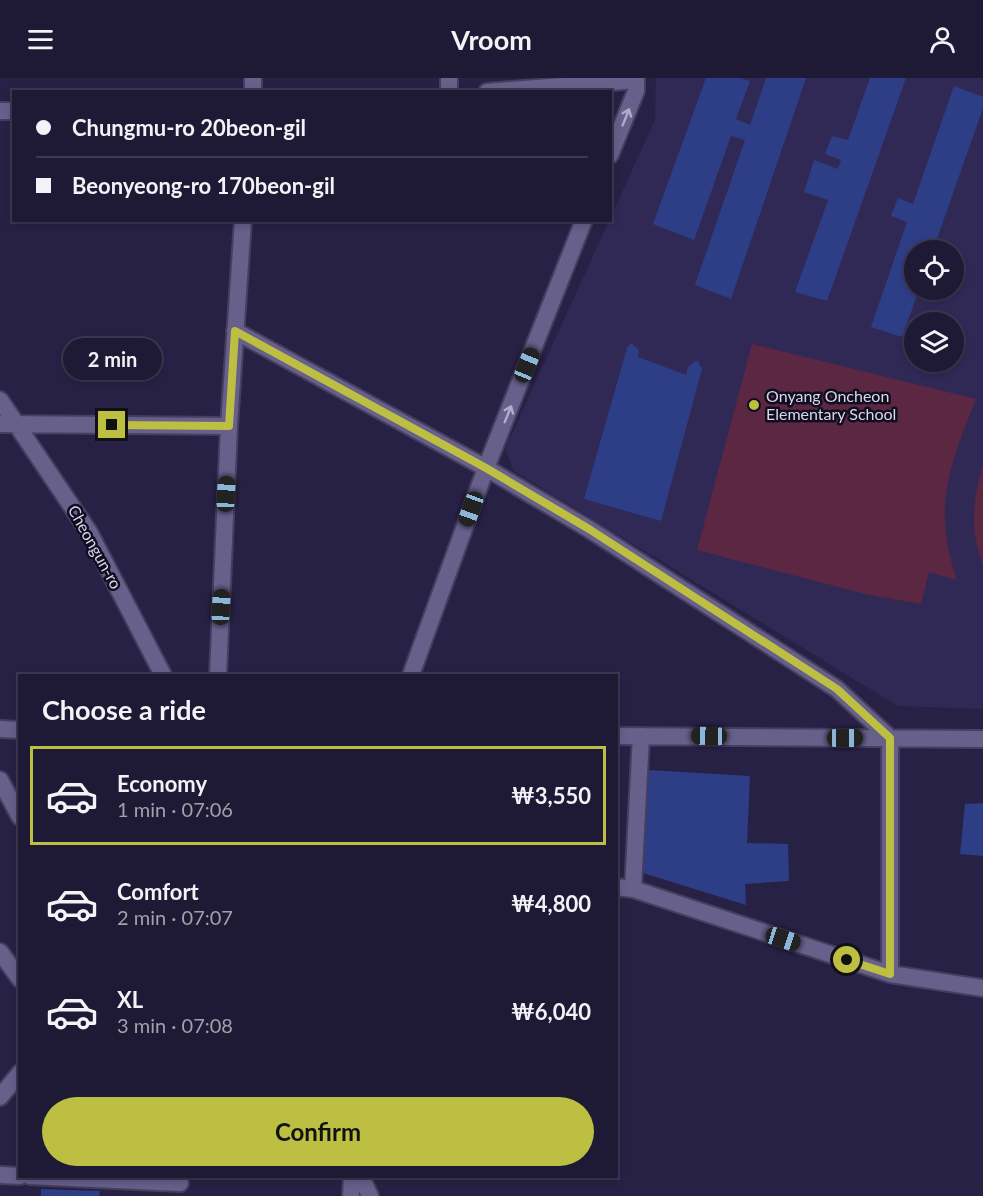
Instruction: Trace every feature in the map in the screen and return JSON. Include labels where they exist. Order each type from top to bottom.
[{"type":"street","points":[[510,90],[636,79],[636,91],[612,150]]},
{"type":"street","points":[[218,674],[229,426],[243,222]]},
{"type":"street","points":[[411,674],[486,468],[583,222]]},
{"type":"street","points":[[235,331],[486,468],[589,529],[837,689],[890,738],[890,974]]},
{"type":"street","name":"Cheongun-ro","points":[[0,400],[19,424],[89,532],[163,674]]},
{"type":"street","points":[[0,424],[229,426]]},
{"type":"street","points":[[0,729],[18,730]]},
{"type":"street","points":[[618,735],[983,739]]},
{"type":"street","points":[[641,736],[625,888],[890,974],[983,988]]},
{"type":"street","points":[[0,780],[18,812]]},
{"type":"street","points":[[0,952],[18,976]]},
{"type":"street","points":[[0,1097],[18,1075]]},
{"type":"street","points":[[0,1175],[18,1176]]},
{"type":"street","points":[[118,1178],[181,1185]]},
{"type":"street","points":[[351,1196],[352,1178]]},
{"type":"street","points":[[362,1178],[370,1196]]},
{"type":"shaded area","name":"Onyang Oncheon Elementary School","points":[[656,78],[983,78],[983,709],[898,706],[514,471],[505,449],[608,222],[612,222],[612,214],[655,120]]},
{"type":"shaded area","points":[[752,344],[976,399],[958,446],[947,488],[946,530],[957,580],[929,572],[921,604],[865,594],[697,550]]},
{"type":"shaded area","points":[[983,465],[983,565],[976,539],[974,515]]},
{"type":"building","points":[[706,78],[740,78],[750,81],[736,119],[750,125],[766,78],[806,78],[731,299],[695,285],[745,140],[731,136],[694,240],[653,224]]},
{"type":"building","points":[[870,78],[906,78],[827,301],[795,292],[828,200],[804,192],[814,160],[838,169],[841,160],[825,154],[832,136],[848,140]]},
{"type":"building","points":[[954,86],[983,97],[983,108],[937,240],[904,240],[904,300],[915,300],[911,312],[904,312],[902,337],[871,327],[907,222],[891,216],[898,198],[913,204]]},
{"type":"building","points":[[631,343],[639,350],[638,357],[686,375],[688,367],[695,361],[698,361],[702,369],[661,521],[584,499],[627,348]]},
{"type":"building","points":[[647,770],[750,776],[747,843],[788,844],[789,881],[745,884],[746,905],[640,872]]},
{"type":"building","points":[[983,803],[983,856],[960,854],[965,804]]},
{"type":"building","points":[[41,1189],[100,1191],[99,1196],[41,1196]]},
{"type":"place","name":"Onyang Oncheon Elementary School","points":[[754,405]]},
{"type":"route","points":[[112,425],[229,426],[235,331],[486,468],[589,529],[837,689],[890,738],[890,974],[847,960]]}]
